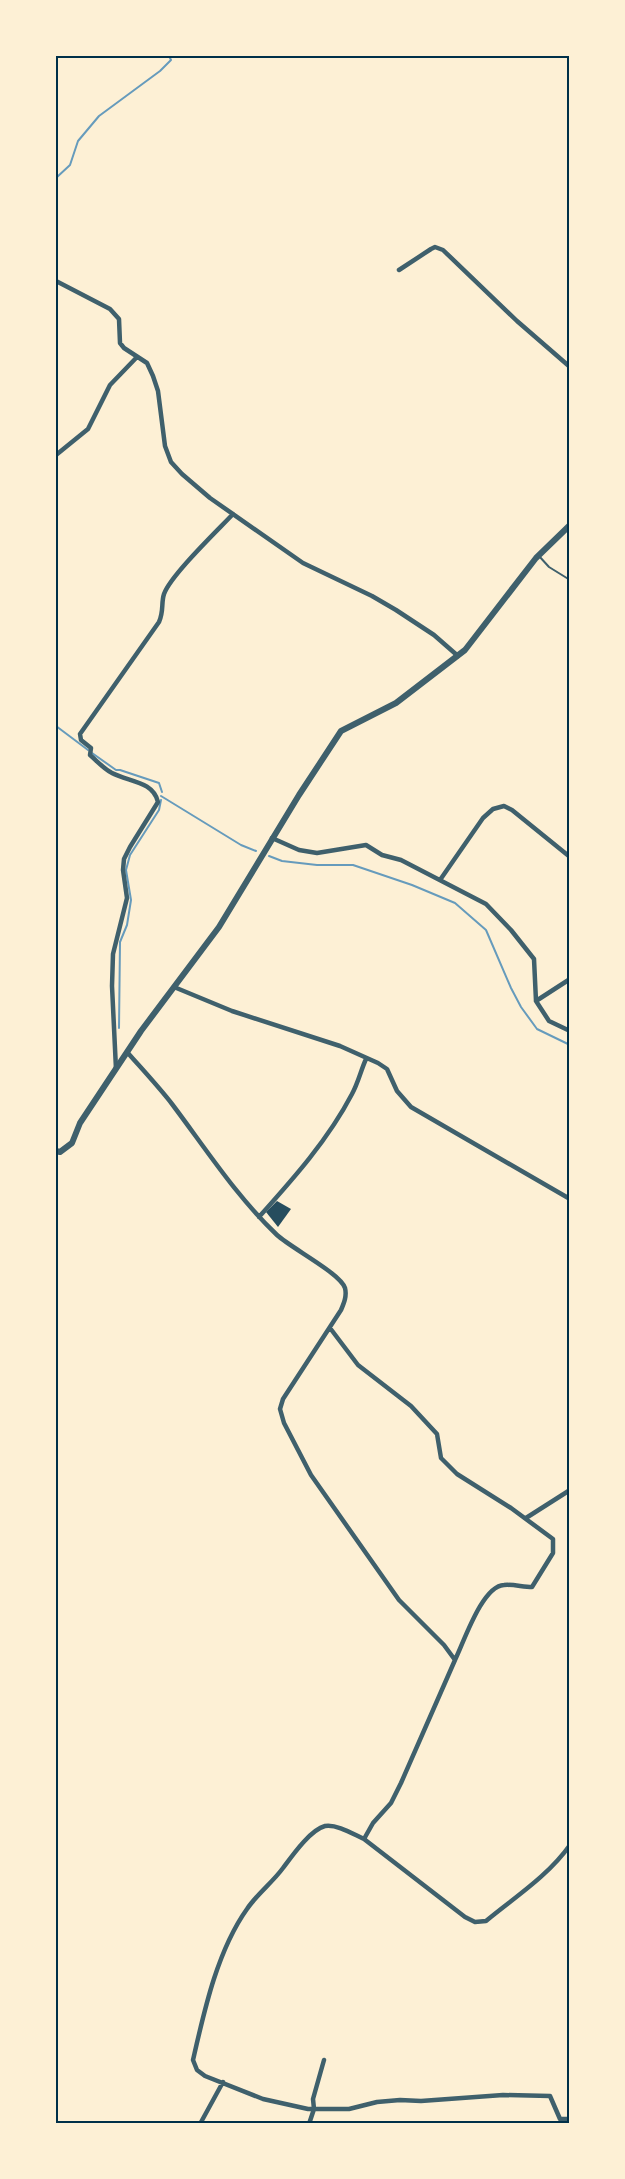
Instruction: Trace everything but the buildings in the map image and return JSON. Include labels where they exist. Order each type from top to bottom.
[{"type":"street","points":[[399,270],[431,249],[442,250],[532,335],[570,366]]},
{"type":"street","points":[[56,281],[116,314],[120,323],[120,343],[147,363],[158,392],[165,446],[171,462],[182,474],[210,498],[303,563],[396,610],[434,635],[458,656]]},
{"type":"street","points":[[56,454],[88,429],[110,385],[137,357]]},
{"type":"street","points":[[116,1069],[112,975],[115,946],[126,910],[124,859],[158,802],[153,790],[112,773],[90,755],[91,748],[81,740],[80,734],[159,622],[164,610],[165,592],[176,576],[233,514]]},
{"type":"street","points":[[56,1151],[60,1152],[72,1143],[80,1123],[127,1052],[219,927],[272,838],[341,731],[396,702],[465,650],[538,556],[570,525]]},
{"type":"street","points":[[440,880],[483,818],[493,809],[504,806],[570,856]]},
{"type":"street","points":[[272,838],[299,850],[317,853],[366,845],[382,855],[401,860],[486,904],[534,959],[536,1001],[549,1021],[570,1031]]},
{"type":"street","points":[[536,1001],[570,979]]},
{"type":"street","points":[[174,987],[232,1011],[340,1046],[378,1063],[387,1069],[397,1091],[411,1107],[570,1200]]},
{"type":"street","points":[[127,1052],[171,1103],[226,1179],[259,1217],[279,1238],[336,1277],[345,1287],[346,1297],[341,1310],[283,1398],[280,1409],[284,1423],[311,1475],[399,1600],[444,1645],[455,1660]]},
{"type":"street","points":[[259,1217],[308,1162],[352,1093],[366,1059]]},
{"type":"street","points":[[330,1328],[358,1365],[411,1406],[437,1434],[441,1458],[456,1474],[526,1518],[553,1539],[553,1553],[532,1587],[503,1584],[484,1598],[401,1783],[391,1803],[373,1823],[364,1839]]},
{"type":"street","points":[[526,1518],[570,1490]]},
{"type":"street","points":[[570,1845],[561,1858],[538,1880],[486,1921],[475,1922],[465,1917],[364,1839],[333,1826],[319,1829],[304,1842],[278,1876],[247,1909],[224,1953],[212,1987],[193,2060],[197,2070],[205,2076],[263,2099],[314,2109],[349,2109],[378,2102],[400,2100],[421,2101],[530,2095],[550,2096],[560,2119],[570,2119]]},
{"type":"street","points":[[309,2124],[314,2109],[313,2099],[324,2060]]},
{"type":"street","points":[[200,2124],[223,2082]]},
{"type":"lane","points":[[538,556],[549,567],[570,580]]},
{"type":"waterway","points":[[56,178],[70,165],[78,141],[99,116],[160,71],[171,60],[169,56]]},
{"type":"waterway","points":[[56,726],[88,750]]},
{"type":"waterway","points":[[92,753],[116,770],[159,783],[162,792]]},
{"type":"waterway","points":[[161,796],[241,845],[256,851]]},
{"type":"waterway","points":[[119,1028],[120,942],[127,925],[131,900],[126,870],[130,855],[159,810],[161,800]]},
{"type":"waterway","points":[[269,856],[282,861],[317,865],[353,865],[412,885],[455,903],[486,930],[511,988],[537,1029],[570,1045]]}]
